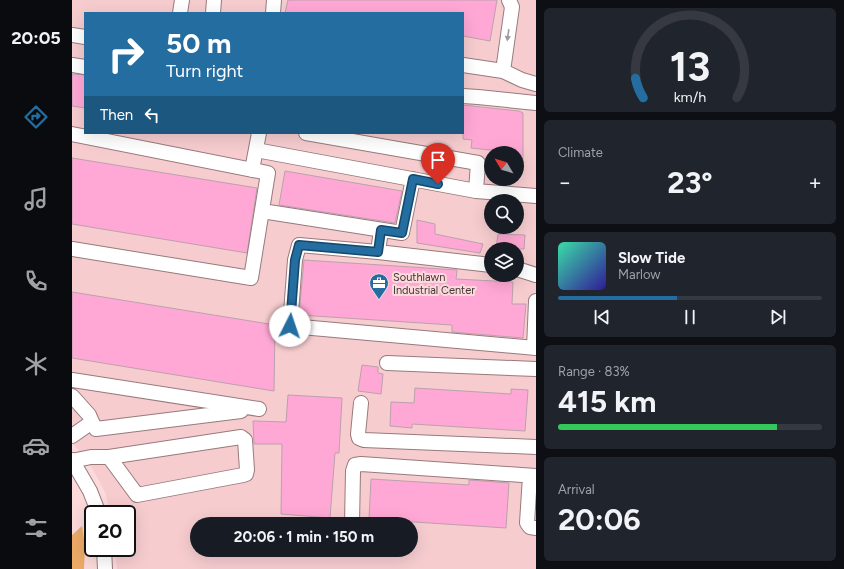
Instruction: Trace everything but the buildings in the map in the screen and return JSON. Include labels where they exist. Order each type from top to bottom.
[{"type":"street","points":[[180,12],[182,0]]},
{"type":"street","points":[[213,12],[214,0]]},
{"type":"street","points":[[273,12],[274,0]]},
{"type":"street","points":[[503,71],[512,7],[509,0]]},
{"type":"street","points":[[72,35],[84,37]]},
{"type":"street","points":[[72,65],[84,67]]},
{"type":"street","points":[[464,65],[503,71],[522,80],[536,84]]},
{"type":"street","points":[[464,96],[478,96],[536,103]]},
{"type":"street","points":[[72,134],[268,173],[250,278],[72,249]]},
{"type":"street","points":[[252,170],[259,134]]},
{"type":"street","points":[[312,134],[478,163],[476,191]]},
{"type":"street","points":[[256,150],[476,191],[536,196]]},
{"type":"street","points":[[262,211],[402,233],[413,179]]},
{"type":"street","points":[[378,252],[381,230]]},
{"type":"street","points":[[484,264],[299,245],[295,260],[290,326],[535,348],[536,301]]},
{"type":"street","points":[[524,271],[536,275]]},
{"type":"street","points":[[387,363],[536,369]]},
{"type":"street","points":[[72,380],[259,408],[96,428],[89,415],[72,396]]},
{"type":"street","points":[[361,403],[358,434],[359,438],[364,440],[536,447]]},
{"type":"street","points":[[72,436],[92,422]]},
{"type":"street","points":[[95,505],[90,491],[72,460],[91,457],[109,457],[242,437],[245,440],[247,470],[246,474],[243,476],[137,495],[109,457]]},
{"type":"street","points":[[352,517],[353,471],[355,465],[361,464],[533,476],[527,523],[530,527],[536,528]]},
{"type":"street","points":[[104,557],[105,569]]},
{"type":"shaded area","points":[[72,0],[536,0],[536,569],[117,569],[116,557],[136,557],[136,505],[109,505],[105,492],[92,468],[72,442]]},
{"type":"shaded area","points":[[82,526],[84,539],[84,569],[72,569],[72,535]]},
{"type":"place","name":"Southlawn Industrial Center","points":[[379,300]]},
{"type":"route","points":[[290,326],[295,260],[299,245],[378,252],[381,230],[402,233],[413,179],[438,184]]}]
